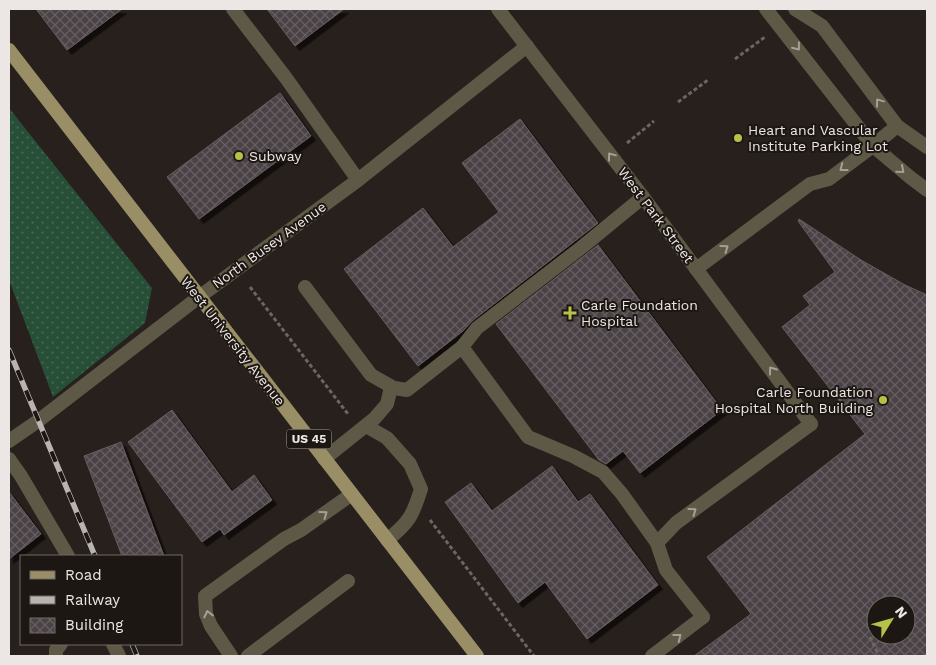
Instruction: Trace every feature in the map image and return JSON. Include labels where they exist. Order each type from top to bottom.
[{"type":"main road","name":"West University Avenue","points":[[9,50],[476,656]]},
{"type":"street","points":[[233,9],[286,78],[358,180]]},
{"type":"street","name":"West Park Street","points":[[498,9],[642,197],[811,424],[676,524],[657,543]]},
{"type":"street","points":[[766,9],[873,146],[927,190]]},
{"type":"street","points":[[795,9],[822,26],[897,126],[927,147]]},
{"type":"street","name":"North Busey Avenue","points":[[9,441],[38,421],[199,297],[358,180],[527,46]]},
{"type":"street","points":[[696,269],[810,184],[829,179],[897,126]]},
{"type":"street","points":[[305,287],[371,374],[391,387],[407,390],[462,347],[477,328],[582,247],[642,197]]},
{"type":"street","points":[[462,347],[528,437],[603,472],[622,494],[657,543],[666,570],[703,618],[652,656]]},
{"type":"street","points":[[324,459],[366,426],[387,404],[391,387]]},
{"type":"street","points":[[366,426],[387,438],[410,464],[421,489],[413,513],[403,527],[388,540]]},
{"type":"street","points":[[9,459],[67,555]]},
{"type":"street","points":[[231,656],[211,626],[206,614],[205,596],[284,539],[301,530],[352,494]]},
{"type":"street","points":[[248,656],[348,580]]},
{"type":"street","points":[[56,656],[56,650],[60,645]]},
{"type":"path","points":[[735,59],[768,35]]},
{"type":"path","points":[[678,102],[708,80]]},
{"type":"path","points":[[622,146],[654,121]]},
{"type":"green space","points":[[9,108],[152,288],[145,323],[53,397],[9,280]]},
{"type":"building","points":[[36,9],[122,9],[67,50]]},
{"type":"building","points":[[267,9],[344,9],[295,46]]},
{"type":"building","name":"Subway","points":[[280,93],[311,136],[199,219],[167,177]]},
{"type":"building","points":[[520,119],[598,223],[472,321],[463,331],[418,366],[344,269],[423,208],[453,247],[499,212],[462,163]]},
{"type":"building","name":"Carle Foundation Hospital North Building","points":[[799,219],[861,260],[927,295],[927,656],[694,656],[751,614],[707,557],[865,434],[782,327],[810,305],[803,296],[835,272],[798,221]]},
{"type":"building","points":[[598,245],[722,410],[640,473],[623,451],[606,464],[599,460],[496,324]]},
{"type":"building","points":[[172,410],[232,492],[254,475],[272,500],[224,535],[220,529],[202,542],[128,442]]},
{"type":"building","points":[[121,442],[164,555],[122,555],[84,456]]},
{"type":"building","points":[[552,466],[578,502],[590,494],[658,585],[587,639],[545,582],[518,603],[445,502],[471,483],[492,511]]},
{"type":"building","points":[[9,492],[41,534],[9,559]]},
{"type":"railway","points":[[9,350],[95,555]]},
{"type":"railway","points":[[132,645],[137,656]]},
{"type":"place","name":"Heart and Vascular Institute Parking Lot","points":[[738,138]]},
{"type":"place","name":"Subway","points":[[239,156]]},
{"type":"place","name":"Carle Foundation Hospital","points":[[570,313]]},
{"type":"place","name":"Carle Foundation Hospital North Building","points":[[883,400]]}]
